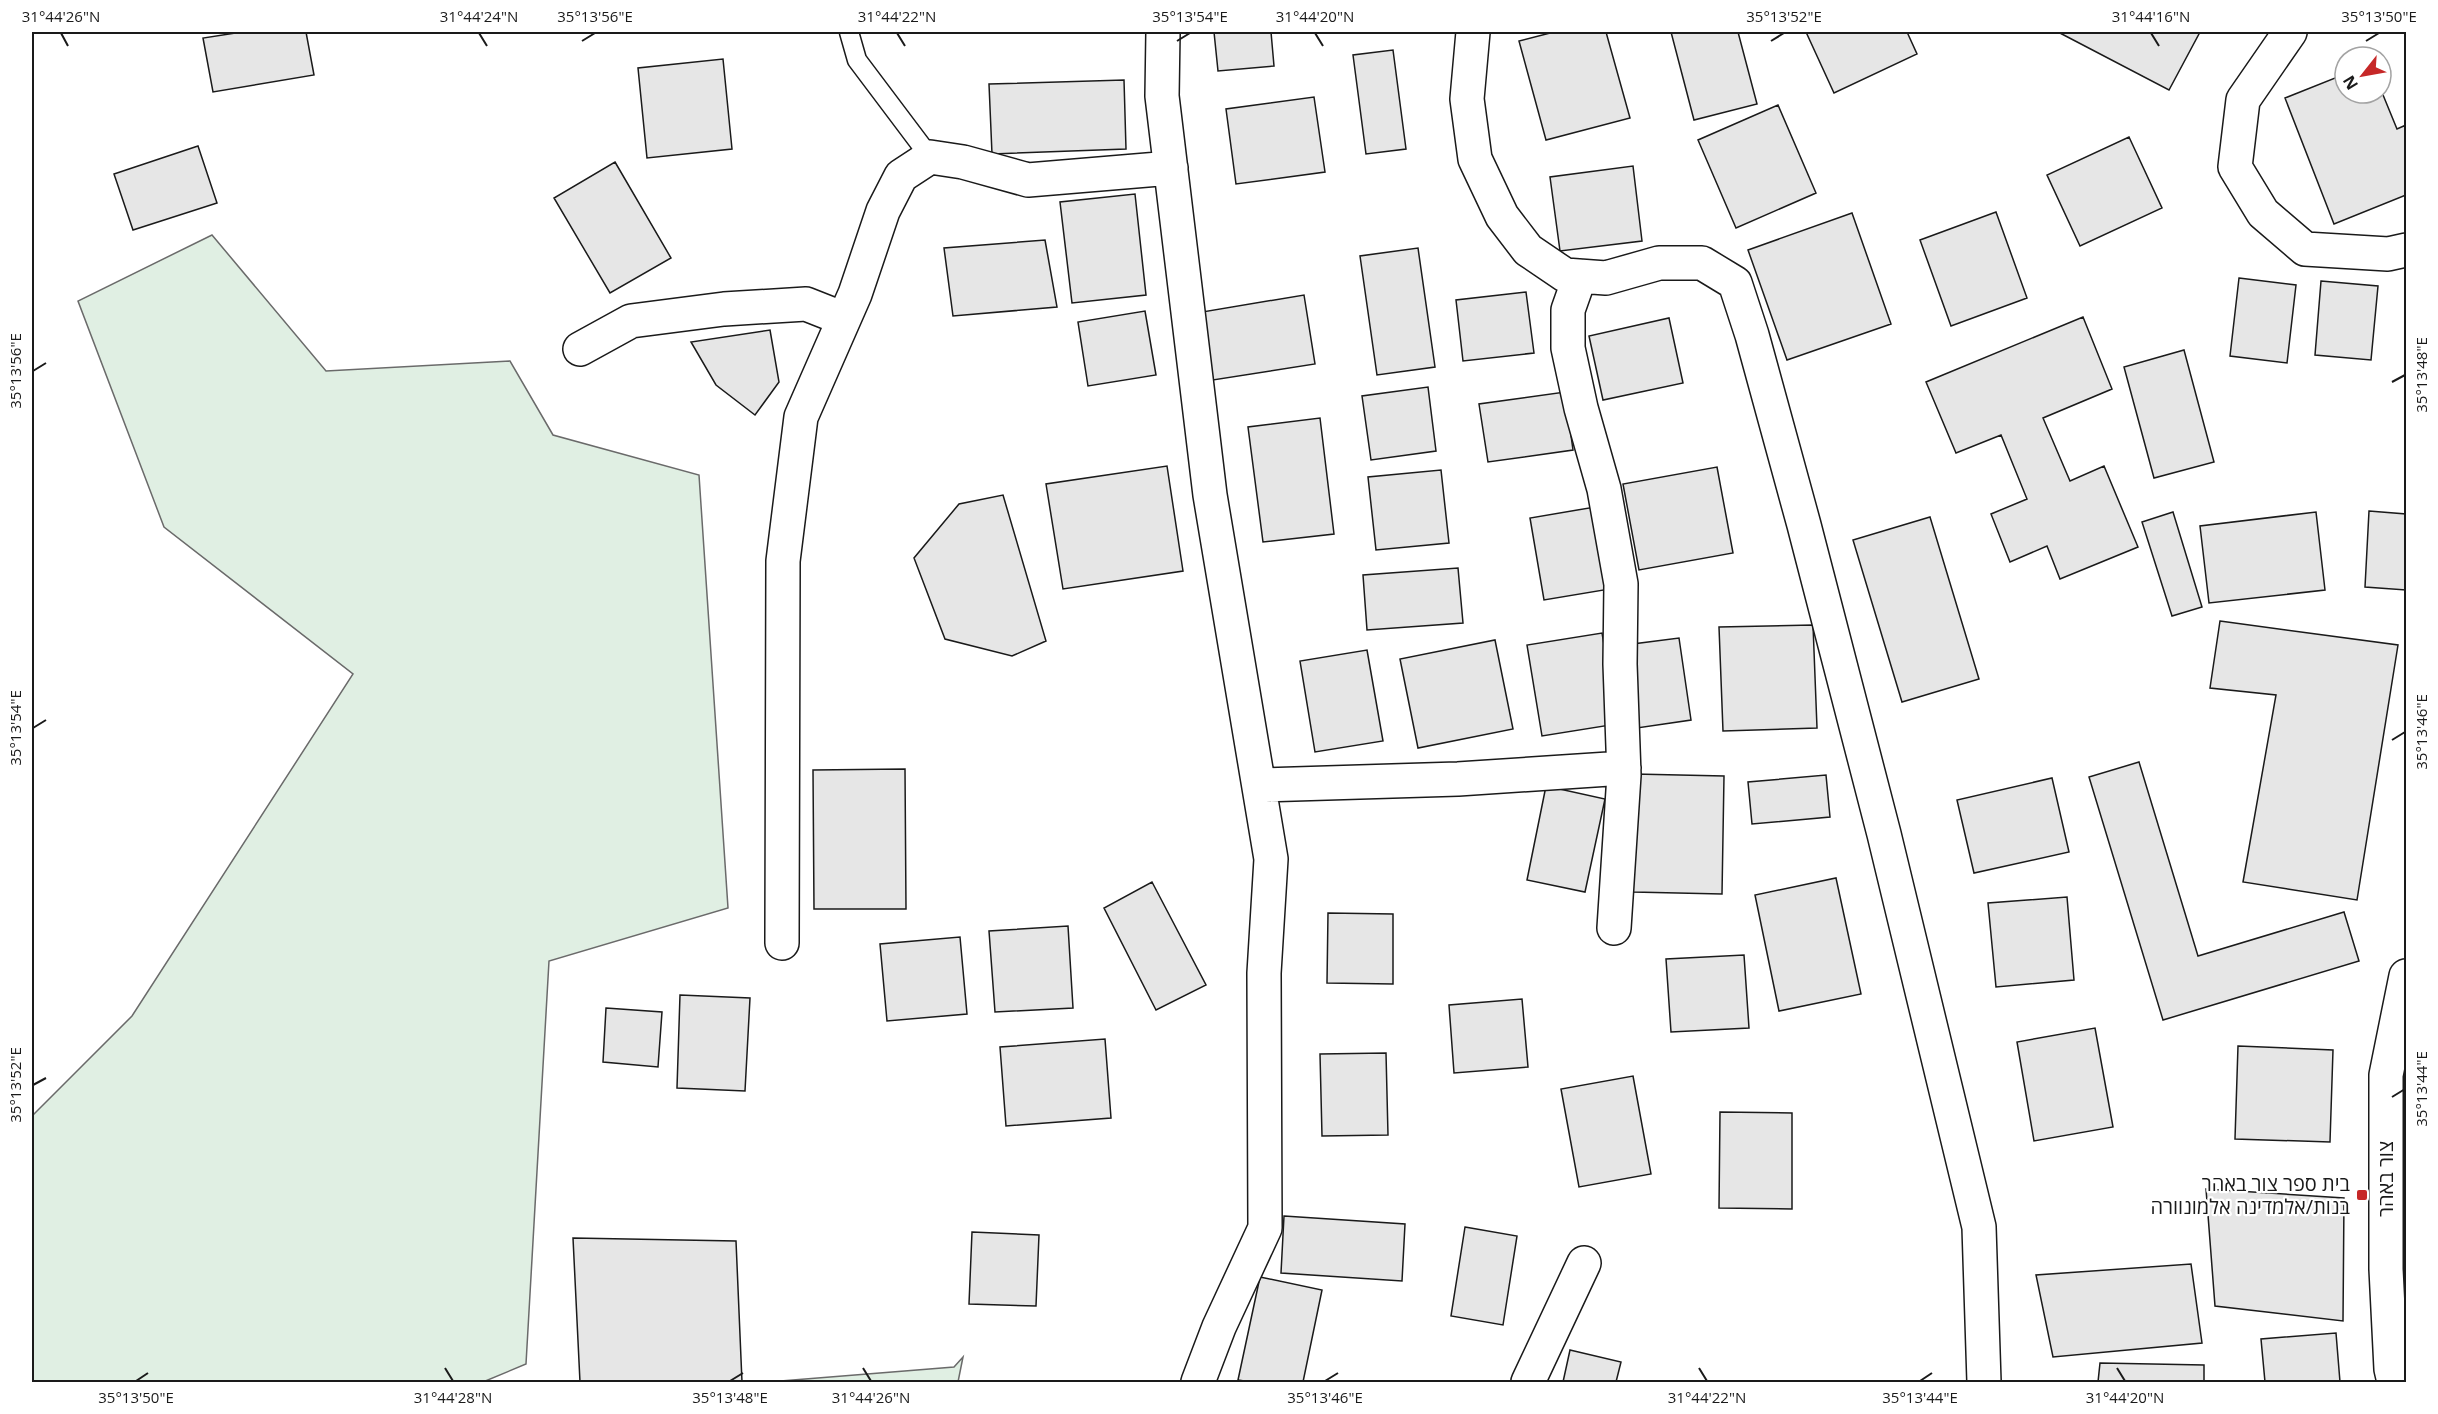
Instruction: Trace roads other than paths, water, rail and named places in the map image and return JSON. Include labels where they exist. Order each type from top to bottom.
[{"type":"street","points":[[1163,32],[1162,96],[1210,495],[1271,859],[1264,973],[1265,1228],[1219,1327],[1198,1383]]},
{"type":"street","points":[[1473,32],[1467,99],[1475,159],[1502,216],[1528,250],[1565,274],[1606,278],[1659,263],[1702,263],[1735,283],[1752,335],[1808,536],[1884,834],[1979,1227],[1984,1383]]},
{"type":"street","points":[[2290,32],[2243,100],[2235,167],[2263,213],[2305,249],[2388,254],[2406,250]]},
{"type":"street","points":[[782,943],[783,561],[801,417],[855,294],[883,211],[901,176],[930,157],[963,162],[1028,180],[1171,168]]},
{"type":"street","points":[[1580,276],[1568,310],[1568,348],[1581,408],[1604,489],[1621,584],[1620,664],[1624,768],[1614,928]]},
{"type":"street","points":[[580,349],[631,321],[724,309],[806,304],[844,319]]},
{"type":"street","points":[[1259,785],[1458,779],[1624,768]]},
{"type":"street","name":"צור באהר","points":[[2394,1383],[2391,1369],[2396,1261],[2396,1154],[2386,1076],[2406,976]]},
{"type":"street","points":[[1528,1383],[1584,1263]]},
{"type":"lane","points":[[849,32],[857,60],[930,157]]},
{"type":"place","name":"בית ספר צור באהר בנות/אלמדינה אלמונוורה","points":[[2362,1195]]}]
